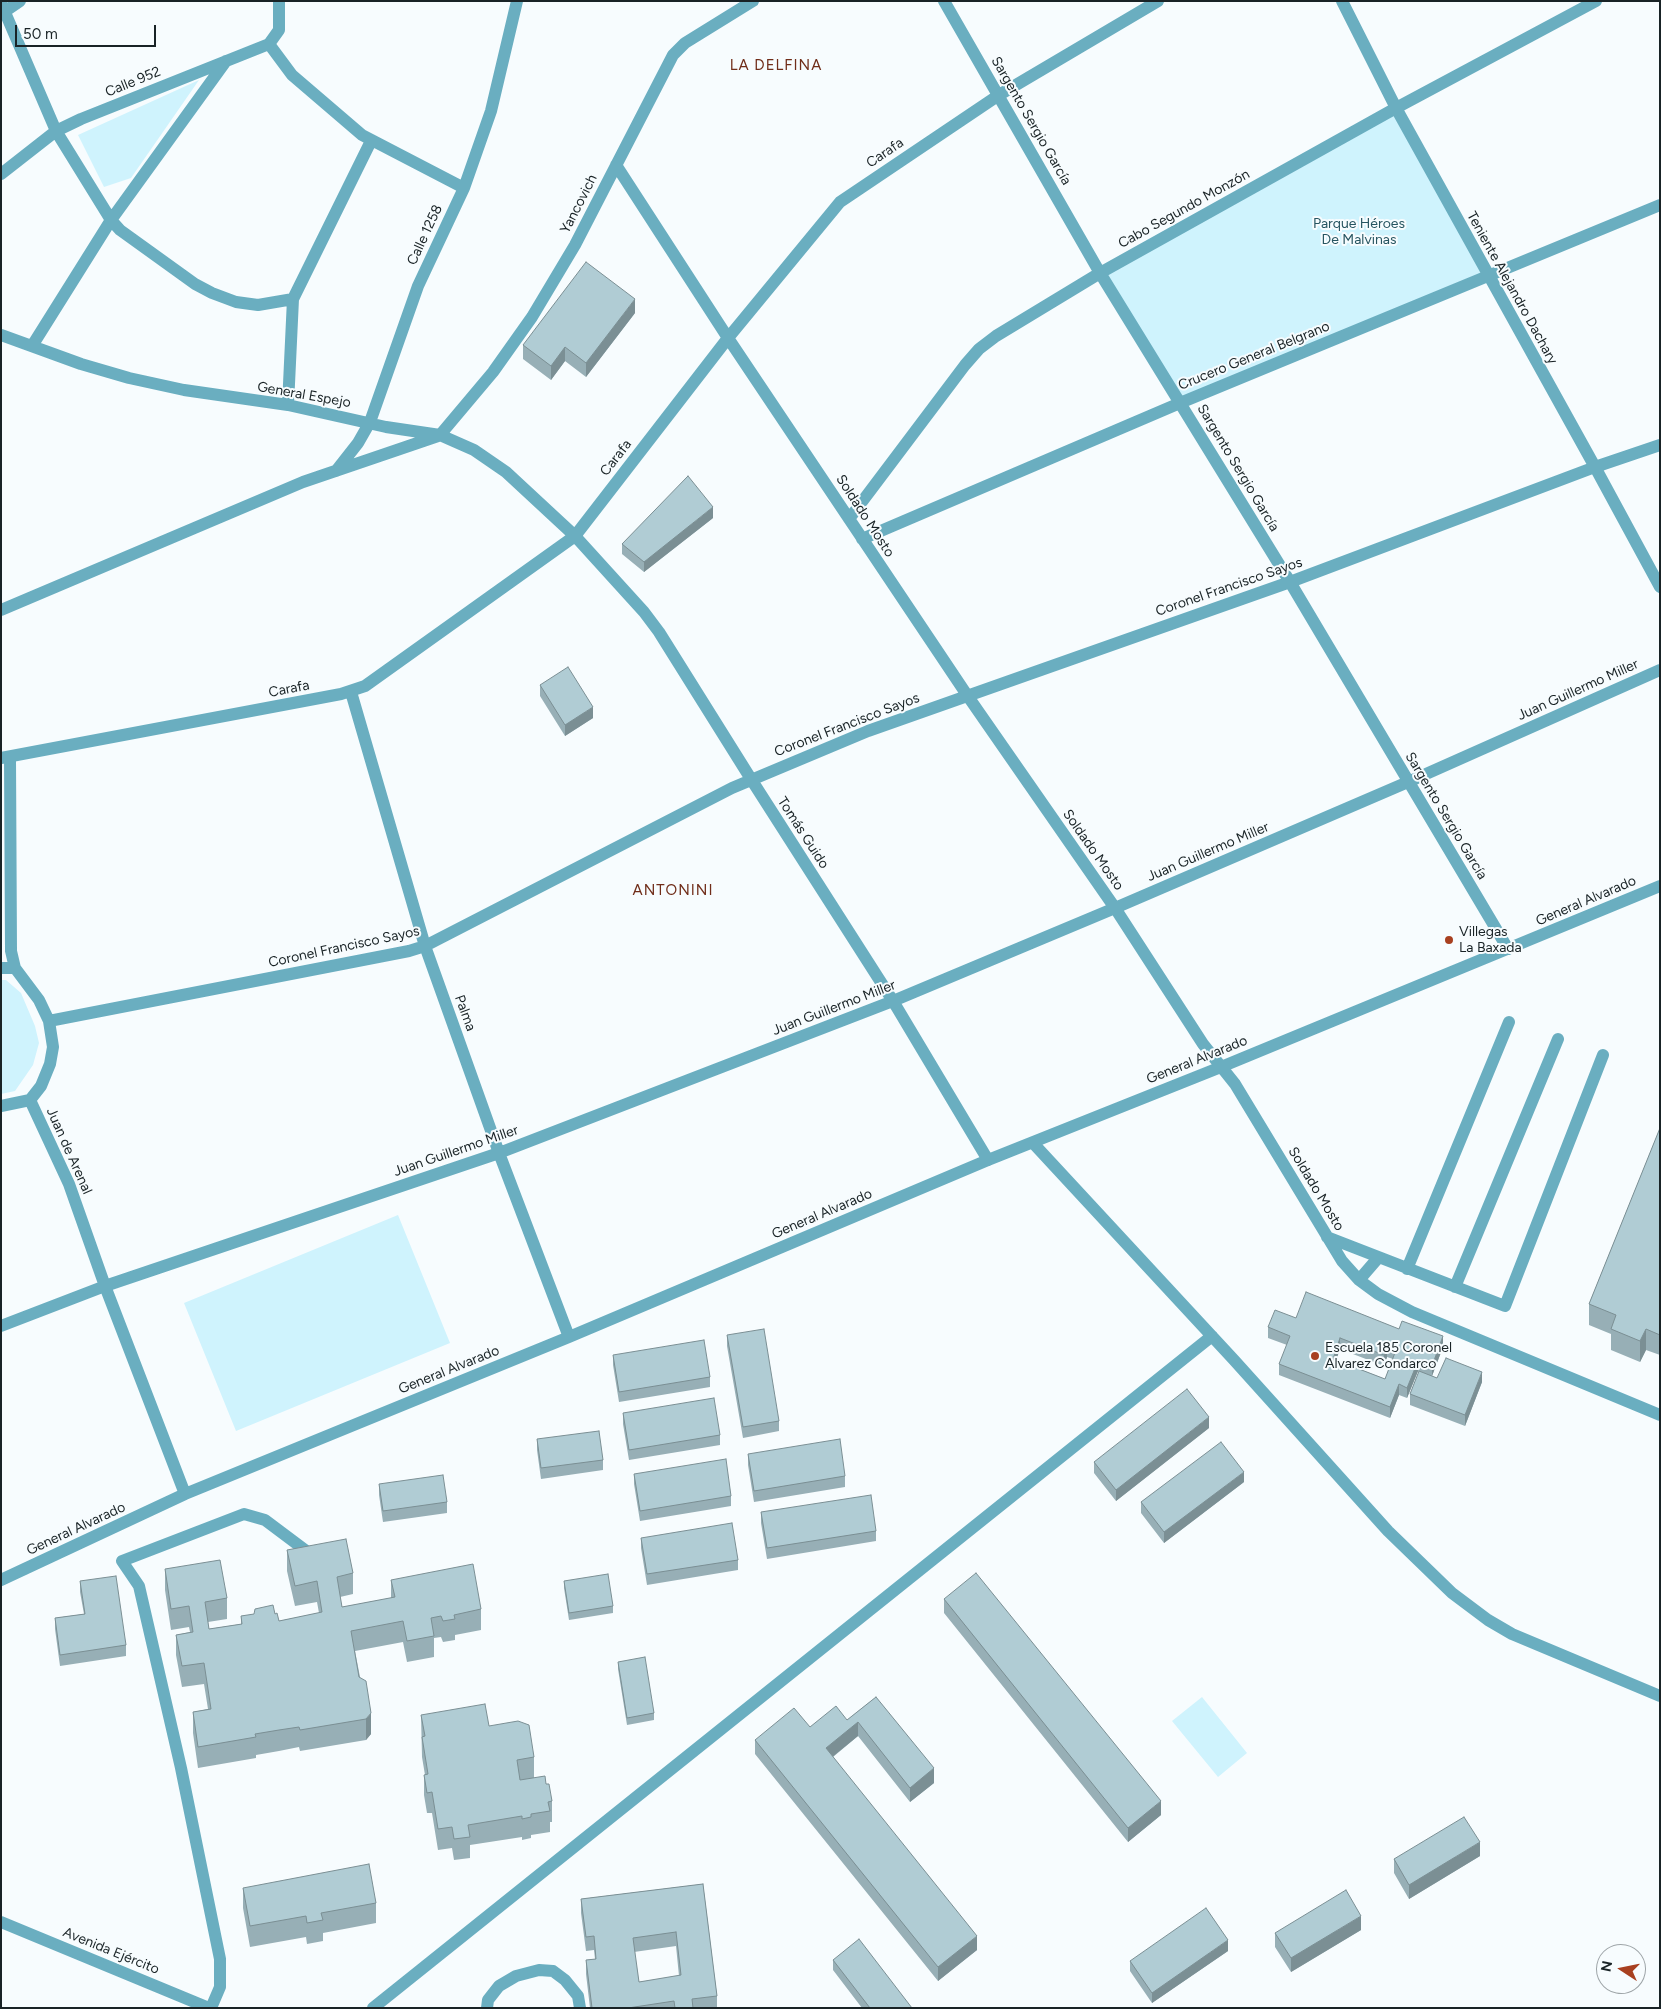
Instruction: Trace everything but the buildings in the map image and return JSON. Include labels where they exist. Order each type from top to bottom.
[{"type":"street","points":[[20,1],[2,10],[56,131],[111,220],[133,241],[212,294],[236,302],[258,306],[293,299]]},
{"type":"street","name":"Calle 952","points":[[1,174],[56,131],[81,119],[269,44],[280,30],[279,1]]},
{"type":"street","name":"Calle 1258","points":[[336,471],[358,443],[370,422],[418,286],[464,188],[491,111],[517,1]]},
{"type":"street","name":"Yancovich","points":[[440,435],[493,372],[532,317],[574,245],[673,55],[684,44],[753,1]]},
{"type":"street","name":"Sargento Sergio García","points":[[944,1],[1100,272],[1290,582],[1508,950]]},
{"type":"street","name":"Carafa","points":[[6,758],[351,692],[365,686],[575,536],[728,338],[840,202],[999,95],[1158,1]]},
{"type":"street","name":"Teniente Alejandro Dachary","points":[[1342,1],[1396,108],[1660,587]]},
{"type":"street","name":"Cabo Segundo Monzón","points":[[849,519],[979,349],[996,336],[1100,272],[1396,108],[1596,1]]},
{"type":"street","points":[[269,44],[292,75],[362,135],[464,188]]},
{"type":"street","points":[[32,346],[111,220],[226,62]]},
{"type":"street","points":[[288,405],[293,299],[371,141]]},
{"type":"street","name":"Soldado Mosto","points":[[616,165],[728,338],[966,695],[1116,908],[1203,1044],[1235,1084],[1342,1261],[1359,1280],[1378,1294],[1412,1312],[1660,1415]]},
{"type":"street","name":"Crucero General Belgrano","points":[[862,539],[1180,403],[1660,205]]},
{"type":"street","name":"General Espejo","points":[[1,335],[81,364],[129,378],[184,390],[288,405],[440,435],[474,450],[506,472],[575,536]]},
{"type":"street","points":[[1,610],[303,482],[440,435]]},
{"type":"street","name":"Coronel Francisco Sayos","points":[[50,1021],[409,951],[425,946],[732,788],[868,731],[1290,582],[1595,467],[1660,445]]},
{"type":"street","name":"Tomás Guido","points":[[575,536],[660,632],[751,780],[893,1001],[988,1160]]},
{"type":"street","name":"Juan Guillermo Miller","points":[[1,1326],[105,1286],[500,1153],[893,1001],[1116,908],[1408,782],[1660,670]]},
{"type":"street","name":"Palma","points":[[351,692],[425,946],[569,1337]]},
{"type":"street","name":"Juan de Arenal","points":[[6,758],[11,951],[15,968],[40,1000],[50,1021],[53,1047],[50,1064],[41,1086],[30,1100],[69,1184],[105,1286],[185,1494]]},
{"type":"street","name":"General Alvarado","points":[[1,1580],[185,1494],[569,1337],[988,1160],[1033,1144],[1660,886]]},
{"type":"street","points":[[1,968],[15,968]]},
{"type":"street","points":[[1407,1269],[1509,1022]]},
{"type":"street","points":[[1455,1287],[1558,1039]]},
{"type":"street","points":[[1327,1236],[1378,1258],[1505,1306],[1603,1055]]},
{"type":"street","points":[[1,1106],[30,1100]]},
{"type":"street","points":[[1033,1144],[1212,1336],[1388,1531],[1466,1605],[1512,1634],[1660,1696]]},
{"type":"street","points":[[1359,1280],[1378,1258]]},
{"type":"street","points":[[374,2008],[1212,1336]]},
{"type":"street","points":[[210,2008],[220,1987],[220,1958],[181,1768],[139,1586],[122,1562],[244,1514],[265,1520],[309,1553]]},
{"type":"street","name":"Avenida Ejército","points":[[1,1922],[210,2008]]},
{"type":"street","points":[[487,2008],[488,2000],[499,1986],[516,1976],[539,1970],[553,1971],[565,1980],[578,1996],[580,2008]]},
{"type":"green space","points":[[199,80],[131,178],[104,187],[78,135]]},
{"type":"green space","name":"Parque Héroes De Malvinas","points":[[1396,108],[1488,276],[1180,403],[1100,273]]},
{"type":"green space","points":[[1,980],[6,980],[21,993],[35,1026],[39,1043],[33,1065],[15,1091],[1,1094]]},
{"type":"green space","points":[[398,1215],[450,1343],[236,1431],[184,1303]]},
{"type":"green space","points":[[1202,1697],[1247,1753],[1218,1777],[1172,1721]]},
{"type":"place","name":"Villegas La Baxada","points":[[1449,940]]},
{"type":"place","name":"Escuela 185 Coronel Alvarez Condarco","points":[[1315,1356]]},
{"type":"district","name":"LA DELFINA","points":[[776,66]]},
{"type":"district","name":"ANTONINI","points":[[673,891]]}]
